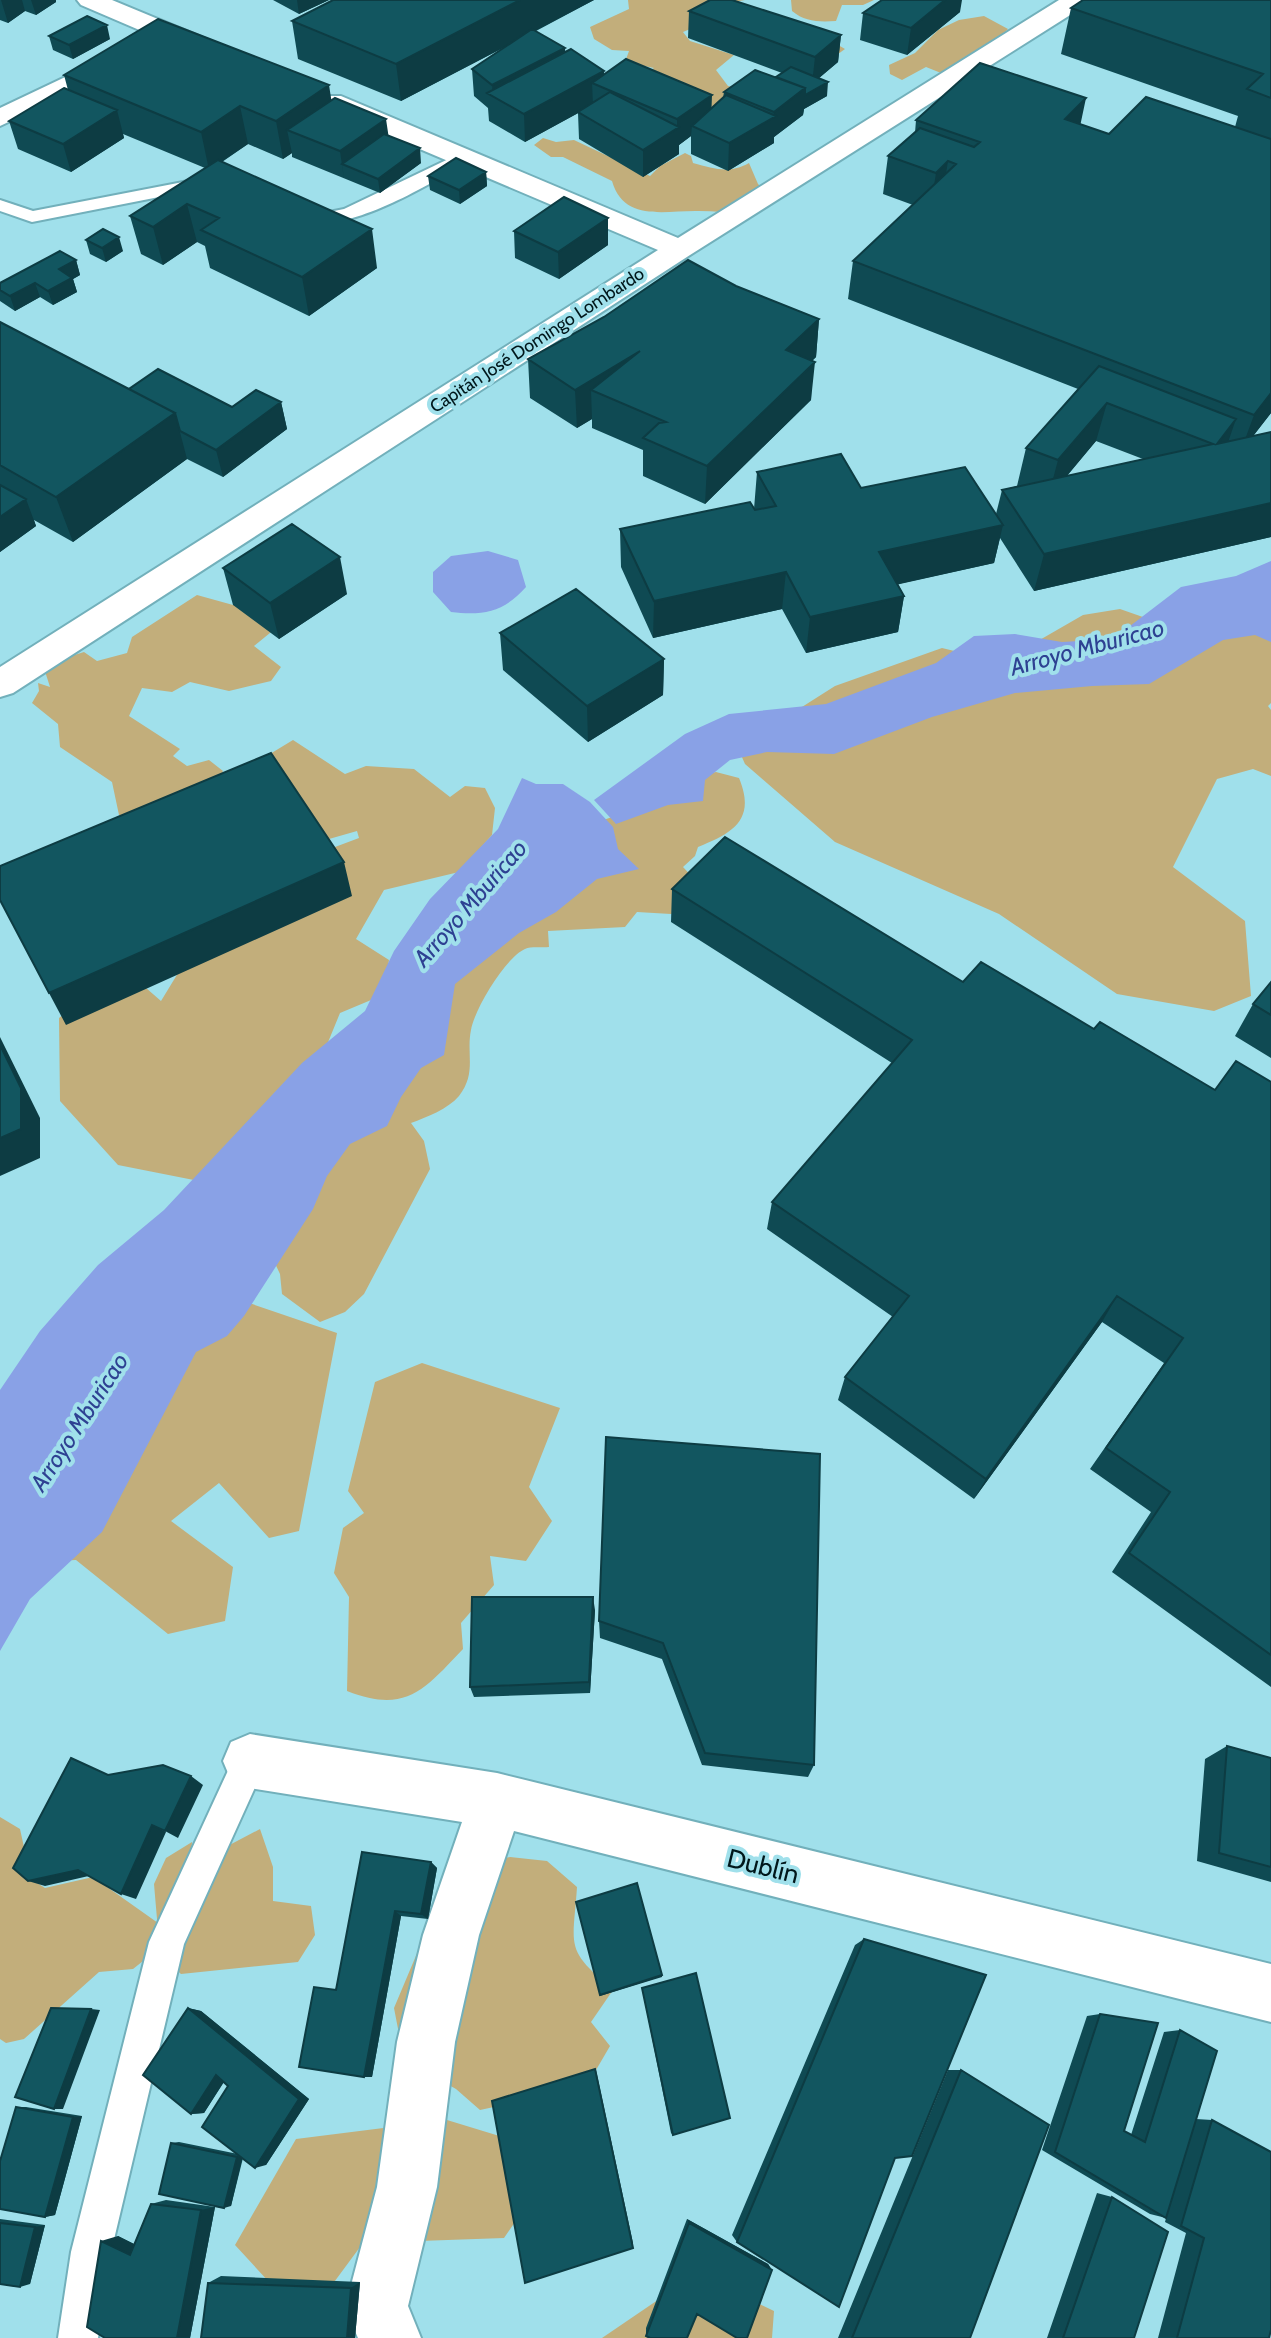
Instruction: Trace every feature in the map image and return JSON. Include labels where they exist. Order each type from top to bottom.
[{"type":"street","points":[[90,0],[230,59]]},
{"type":"street","name":"Capitán José Domingo Lombardo","points":[[0,684],[680,249],[1077,0]]},
{"type":"street","points":[[0,118],[172,34]]},
{"type":"street","points":[[303,89],[680,249]]},
{"type":"street","name":"Dublín","points":[[250,1761],[497,1800],[1271,1993]]},
{"type":"street","points":[[390,2338],[376,2308],[407,2187],[426,2042],[451,1935],[497,1800]]},
{"type":"lane","points":[[289,203],[314,217],[336,217],[435,174],[462,157]]},
{"type":"lane","points":[[0,205],[32,217],[232,178]]},
{"type":"lane","points":[[78,2338],[91,2252],[167,1942],[250,1761]]},
{"type":"shaded area","points":[[628,0],[745,0],[739,1],[729,11],[816,32],[845,49],[834,57],[714,19],[683,32],[690,41],[734,55],[716,70],[728,86],[746,90],[717,118],[642,75],[654,68],[625,62],[629,51],[612,50],[594,39],[590,27],[629,9]]},
{"type":"shaded area","points":[[791,0],[874,0],[863,5],[842,5],[836,21],[824,21],[797,15],[792,11]]},
{"type":"shaded area","points":[[984,16],[1008,29],[983,55],[946,75],[926,67],[902,80],[890,74],[889,65],[915,53],[938,30],[959,20]]},
{"type":"shaded area","points":[[543,138],[556,142],[574,140],[650,176],[660,166],[685,153],[691,156],[693,163],[715,169],[735,168],[749,163],[758,184],[765,191],[745,213],[636,209],[618,194],[612,181],[563,157],[551,157],[534,145]]},
{"type":"shaded area","points":[[246,593],[281,624],[254,646],[281,667],[271,681],[229,691],[190,682],[172,692],[142,688],[129,716],[180,749],[173,756],[187,766],[209,760],[223,771],[194,824],[119,815],[112,782],[60,747],[58,724],[32,703],[39,691],[38,683],[50,687],[43,665],[84,652],[97,661],[127,653],[132,637],[197,595],[233,605]]},
{"type":"shaded area","points":[[1120,609],[1160,623],[1236,611],[1271,641],[1271,703],[1268,706],[1271,710],[1271,776],[1253,769],[1217,779],[1173,867],[1245,921],[1251,996],[1214,1011],[1117,994],[999,914],[835,842],[745,764],[734,739],[772,726],[835,686],[942,648],[983,658],[1024,649],[1083,615]]},
{"type":"shaded area","points":[[293,740],[345,774],[366,766],[414,769],[450,797],[465,786],[485,788],[495,808],[492,835],[459,872],[384,890],[356,939],[389,960],[383,995],[340,1013],[306,1096],[209,1183],[118,1165],[60,1101],[59,1018],[118,974],[138,981],[161,1001],[186,960],[333,856],[335,847],[359,838],[357,831],[322,841],[265,757]]},
{"type":"shaded area","points":[[716,772],[739,778],[745,804],[738,823],[722,836],[698,847],[695,856],[683,867],[698,883],[698,905],[671,914],[637,912],[625,927],[548,931],[549,947],[527,948],[517,954],[492,985],[473,1021],[468,1079],[459,1096],[449,1105],[411,1123],[424,1141],[430,1169],[364,1294],[345,1312],[320,1322],[282,1294],[280,1274],[272,1257],[289,1159],[601,821],[650,803],[676,781]]},
{"type":"shaded area","points":[[217,1292],[337,1333],[299,1531],[269,1538],[219,1483],[171,1521],[233,1567],[225,1621],[168,1634],[76,1560],[5,1563]]},
{"type":"shaded area","points":[[422,1363],[560,1408],[529,1487],[552,1521],[526,1561],[490,1556],[494,1585],[461,1623],[463,1649],[425,1686],[399,1699],[385,1700],[347,1691],[349,1597],[334,1573],[343,1528],[364,1513],[348,1491],[375,1382]]},
{"type":"shaded area","points":[[0,1817],[20,1829],[31,1879],[45,1888],[93,1877],[158,1923],[148,1957],[133,1969],[99,1972],[24,2039],[6,2043],[0,2039]]},
{"type":"shaded area","points":[[260,1829],[273,1867],[273,1901],[311,1906],[315,1935],[298,1962],[181,1974],[160,1954],[154,1884],[166,1858],[192,1842],[191,1860],[203,1859]]},
{"type":"shaded area","points":[[510,1857],[547,1861],[577,1887],[575,1946],[586,1965],[613,1990],[591,2022],[610,2046],[596,2070],[541,2097],[480,2110],[456,2089],[404,2060],[394,2008],[439,1901],[461,1867]]},
{"type":"shaded area","points":[[447,2120],[545,2150],[551,2169],[504,2238],[363,2243],[312,2312],[292,2307],[235,2245],[296,2139]]},
{"type":"shaded area","points":[[696,2274],[774,2311],[772,2338],[602,2338]]},
{"type":"water","points":[[488,551],[518,560],[526,587],[510,602],[492,610],[451,612],[433,592],[433,572],[451,556]]},
{"type":"water","name":"Arroyo Mburicao","points":[[1271,561],[1271,642],[1255,635],[1223,640],[1149,684],[1015,693],[932,717],[834,754],[767,752],[730,760],[705,780],[703,801],[668,805],[616,824],[594,800],[685,734],[729,714],[826,704],[936,663],[974,636],[1015,634],[1062,642],[1113,639],[1181,587],[1236,576]]},
{"type":"water","name":"Arroyo Mburicao","points":[[522,778],[536,784],[563,784],[590,802],[613,827],[618,849],[639,869],[597,879],[556,912],[519,933],[455,984],[444,1055],[421,1068],[401,1097],[387,1126],[350,1144],[327,1176],[313,1209],[244,1316],[227,1336],[196,1352],[102,1532],[30,1599],[0,1651],[0,1390],[40,1331],[98,1265],[164,1210],[302,1063],[365,1011],[394,951],[430,899],[498,829]]},
{"type":"building","points":[[333,0],[520,0],[396,64],[292,21]]},
{"type":"building","points":[[710,0],[732,0],[841,35],[815,57],[689,11]]},
{"type":"building","points":[[882,0],[945,0],[911,28],[863,13]]},
{"type":"building","points":[[1083,0],[1271,0],[1271,98],[1247,89],[1263,74],[1071,8]]},
{"type":"building","points":[[87,16],[107,25],[69,45],[49,36]]},
{"type":"building","points":[[158,19],[329,85],[276,121],[240,106],[201,132],[64,75]]},
{"type":"building","points":[[532,29],[565,48],[492,85],[472,69]]},
{"type":"building","points":[[571,49],[604,71],[524,114],[487,93]]},
{"type":"building","points":[[626,59],[712,95],[677,119],[592,83]]},
{"type":"building","points":[[980,63],[1086,98],[1065,119],[1109,134],[1146,97],[1271,139],[1271,393],[1254,415],[853,261],[956,164],[948,161],[936,173],[888,156],[920,128],[974,147],[980,142],[916,120]]},
{"type":"building","points":[[791,67],[828,82],[805,95],[805,88],[776,77]]},
{"type":"building","points":[[755,70],[805,88],[774,112],[724,92]]},
{"type":"building","points":[[64,88],[117,110],[63,144],[9,121]]},
{"type":"building","points":[[610,92],[679,127],[643,150],[578,112]]},
{"type":"building","points":[[726,95],[776,116],[729,143],[692,126]]},
{"type":"building","points":[[335,98],[386,119],[340,151],[287,130]]},
{"type":"building","points":[[384,134],[420,148],[378,179],[342,164]]},
{"type":"building","points":[[456,158],[486,172],[459,190],[428,176]]},
{"type":"building","points":[[218,160],[372,229],[302,277],[201,230],[219,218],[187,204],[153,227],[130,216]]},
{"type":"building","points":[[564,197],[608,218],[558,252],[514,231]]},
{"type":"building","points":[[103,229],[119,237],[102,248],[86,240]]},
{"type":"building","points":[[60,251],[76,260],[59,269],[72,278],[48,291],[35,283],[10,296],[0,290],[0,283]]},
{"type":"building","points":[[688,260],[736,286],[819,319],[786,350],[815,362],[707,466],[643,438],[659,423],[666,422],[591,390],[640,351],[575,390],[528,359],[604,317]]},
{"type":"building","points":[[0,322],[175,413],[56,497],[0,465]]},
{"type":"building","points":[[1099,366],[1236,419],[1217,444],[1271,432],[1271,503],[1044,554],[1002,490],[1213,444],[1107,403],[1058,460],[1026,448]]},
{"type":"building","points":[[158,369],[232,407],[256,390],[281,402],[216,450],[180,431],[175,413],[129,389]]},
{"type":"building","points":[[841,454],[861,488],[965,467],[1003,525],[879,552],[904,596],[810,617],[786,572],[654,601],[620,529],[750,502],[755,510],[776,506],[757,472]]},
{"type":"building","points":[[0,485],[26,499],[0,517]]},
{"type":"building","points":[[292,524],[340,557],[270,603],[223,568]]},
{"type":"building","points":[[576,589],[664,659],[587,706],[500,633]]},
{"type":"building","points":[[271,753],[344,862],[49,993],[0,900],[0,866]]},
{"type":"building","points":[[725,837],[963,982],[981,962],[1094,1029],[1100,1022],[1215,1090],[1236,1061],[1271,1082],[1271,1655],[1129,1553],[1170,1492],[1106,1448],[1183,1338],[1117,1296],[986,1479],[845,1377],[909,1296],[772,1202],[912,1040],[672,889]]},
{"type":"building","points":[[1271,982],[1271,1015],[1253,1004]]},
{"type":"building","points":[[0,1045],[21,1088],[21,1129],[0,1138]]},
{"type":"building","points":[[606,1437],[820,1454],[814,1765],[705,1753],[663,1643],[599,1621]]},
{"type":"building","points":[[472,1597],[593,1597],[589,1682],[470,1687]]},
{"type":"building","points":[[1227,1746],[1271,1758],[1271,1867],[1219,1853]]},
{"type":"building","points":[[71,1758],[108,1775],[163,1765],[191,1776],[165,1831],[152,1825],[121,1894],[78,1870],[28,1881],[13,1868]]},
{"type":"building","points":[[362,1852],[431,1862],[421,1914],[395,1911],[364,2077],[299,2067],[314,1987],[336,1990]]},
{"type":"building","points":[[637,1883],[662,1975],[600,1995],[576,1902]]},
{"type":"building","points":[[864,1939],[986,1975],[912,2156],[895,2158],[839,2307],[737,2242]]},
{"type":"building","points":[[696,1973],[730,2118],[673,2135],[642,1988]]},
{"type":"building","points":[[51,2008],[91,2009],[54,2109],[15,2097]]},
{"type":"building","points":[[188,2008],[299,2099],[255,2168],[202,2127],[228,2086],[216,2075],[191,2114],[143,2075]]},
{"type":"building","points":[[1100,2014],[1158,2023],[1124,2131],[1145,2142],[1180,2030],[1217,2051],[1166,2218],[1055,2152]]},
{"type":"building","points":[[595,2069],[633,2248],[525,2283],[492,2101]]},
{"type":"building","points":[[961,2070],[1049,2125],[970,2338],[852,2338]]},
{"type":"building","points":[[16,2107],[73,2117],[45,2217],[0,2209],[0,2161]]},
{"type":"building","points":[[1212,2120],[1271,2152],[1269,2338],[1177,2338],[1204,2238],[1181,2226]]},
{"type":"building","points":[[171,2143],[237,2157],[224,2208],[159,2194]]},
{"type":"building","points":[[1112,2197],[1168,2232],[1134,2338],[1063,2338]]},
{"type":"building","points":[[151,2204],[201,2210],[177,2338],[105,2338],[87,2327],[101,2241],[130,2255]]},
{"type":"building","points":[[0,2223],[35,2227],[20,2287],[0,2284]]},
{"type":"building","points":[[689,2223],[772,2270],[747,2338],[737,2338],[697,2314],[687,2338],[646,2336]]},
{"type":"building","points":[[208,2283],[351,2288],[347,2338],[201,2338]]}]
